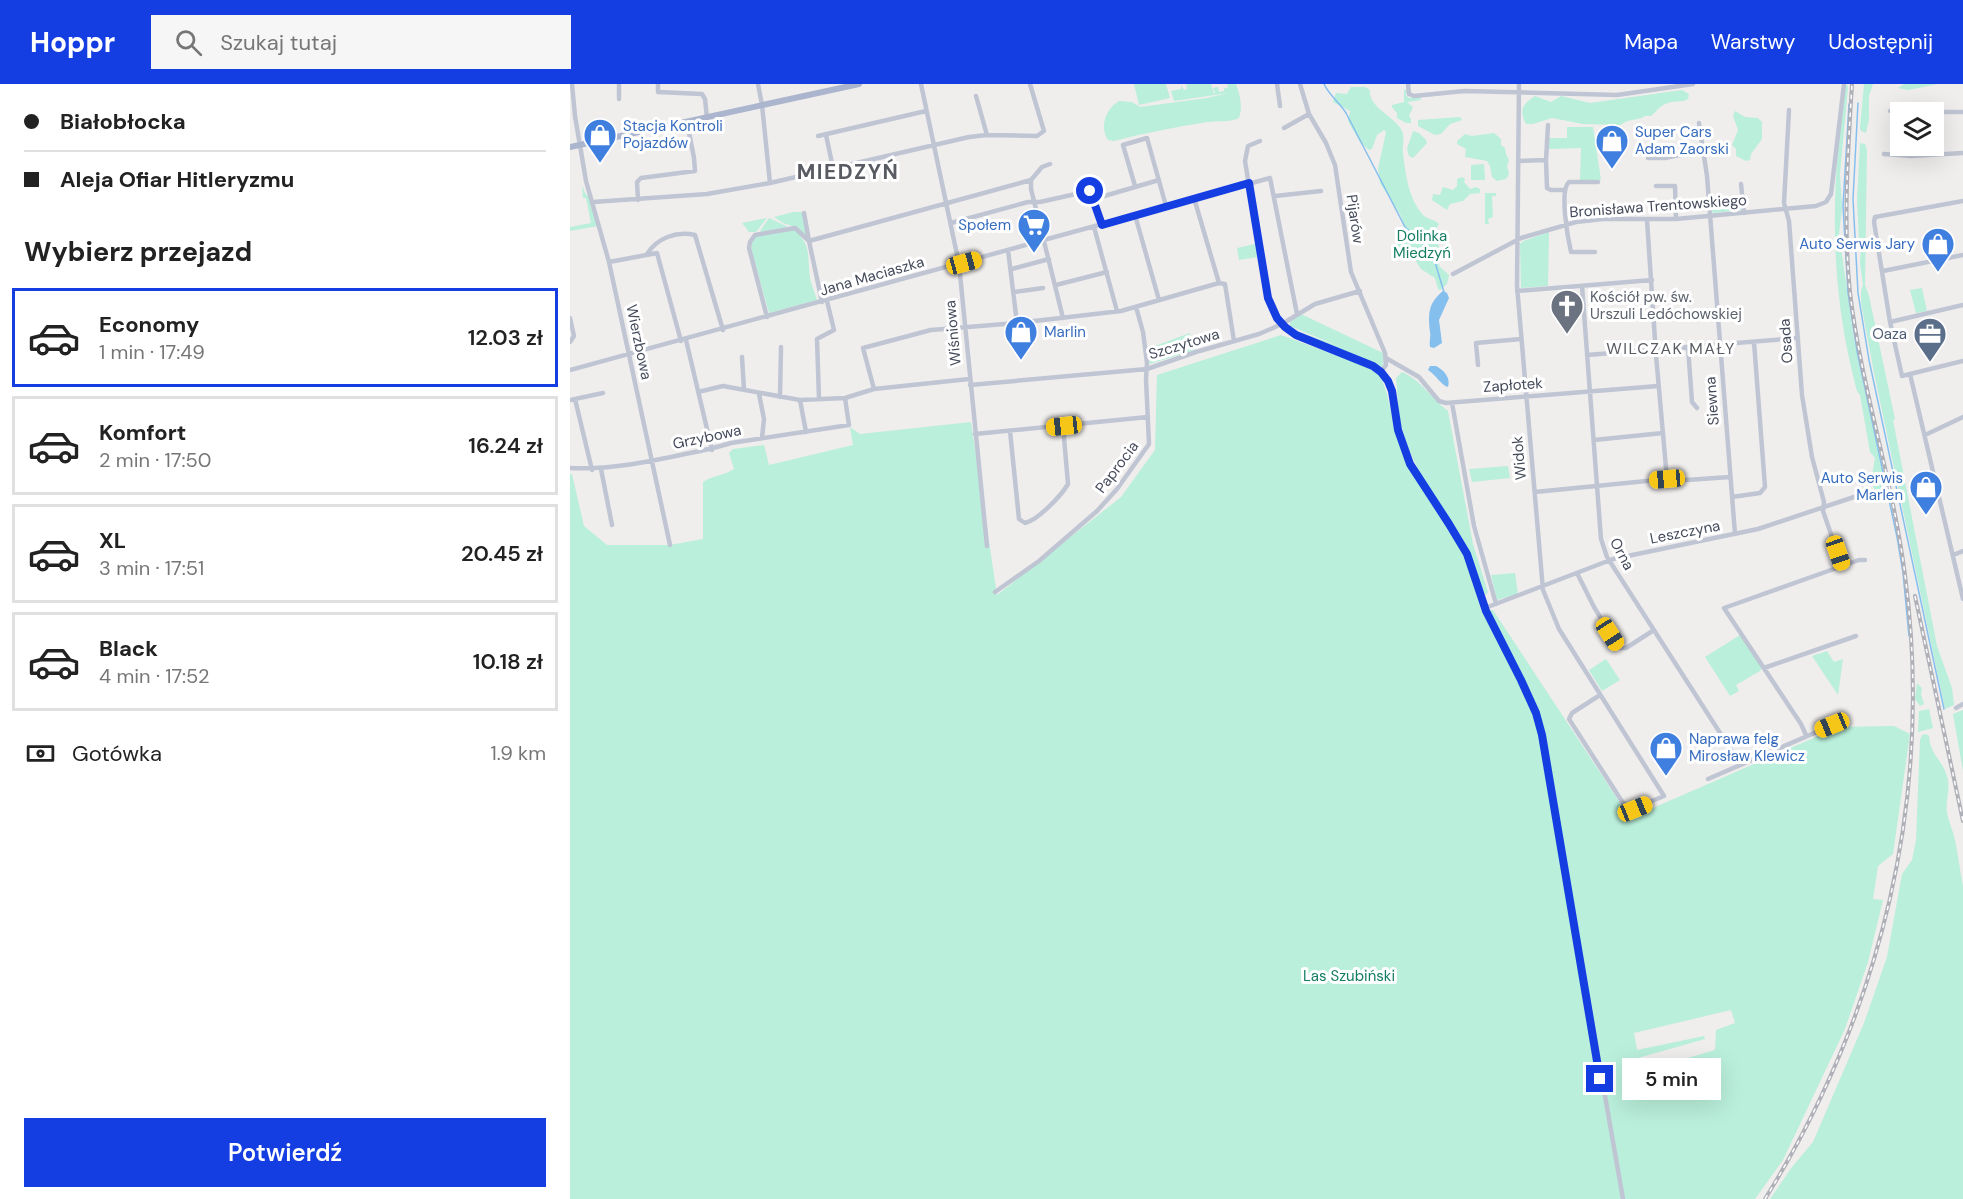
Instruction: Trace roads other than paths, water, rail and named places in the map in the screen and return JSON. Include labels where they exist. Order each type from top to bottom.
[{"type":"main road","points":[[570,147],[859,84]]},
{"type":"street","name":"Wierzbowa","points":[[572,84],[586,181],[609,262],[670,546]]},
{"type":"street","points":[[619,99],[620,84]]},
{"type":"street","points":[[658,84],[658,92],[700,93],[704,96],[707,118]]},
{"type":"street","points":[[688,84],[688,92]]},
{"type":"street","points":[[758,84],[770,183]]},
{"type":"street","name":"Wiśniowa","points":[[921,84],[958,264],[987,546]]},
{"type":"street","points":[[593,202],[707,194],[770,183],[969,137],[1037,136],[1044,131],[1030,84]]},
{"type":"street","points":[[1277,84],[1280,106]]},
{"type":"street","name":"Pijarów","points":[[1300,84],[1309,114],[1326,143],[1335,165],[1351,270],[1386,358]]},
{"type":"street","points":[[1408,84],[1409,94],[1414,96],[1464,91],[1617,95],[1692,84]]},
{"type":"street","name":"Widok","points":[[1519,84],[1517,291],[1543,586],[1558,628],[1664,795],[1631,809],[1623,803],[1569,719],[1572,713],[1600,695]]},
{"type":"street","points":[[1563,92],[1564,84]]},
{"type":"street","name":"Bronisława Trentowskiego","points":[[1453,274],[1516,240],[1567,224],[1603,219],[1676,219],[1818,206],[1829,199],[1844,84]]},
{"type":"street","points":[[976,96],[987,135]]},
{"type":"street","name":"Osada","points":[[1789,110],[1784,203],[1804,412],[1812,457],[1824,501],[1823,507],[1842,566]]},
{"type":"street","points":[[818,136],[926,111]]},
{"type":"street","points":[[1944,112],[1963,112]]},
{"type":"street","points":[[1284,128],[1309,114]]},
{"type":"street","points":[[638,200],[637,182],[641,178],[695,171],[687,122]]},
{"type":"street","name":"Siewna","points":[[1699,123],[1710,216],[1735,534]]},
{"type":"street","points":[[1548,125],[1547,188],[1564,190]]},
{"type":"street","points":[[826,135],[833,168]]},
{"type":"street","points":[[1135,186],[1123,145],[1147,138],[1166,206]]},
{"type":"street","points":[[1260,141],[1246,149],[1245,163],[1272,310],[1282,324],[1301,337],[1353,357],[1381,372],[1391,388],[1398,430],[1410,464],[1467,554],[1485,608],[1530,699],[1542,735],[1610,1136],[1623,1199]]},
{"type":"street","points":[[1648,158],[1665,158],[1703,150]]},
{"type":"street","points":[[1884,154],[1911,156],[1963,153]]},
{"type":"street","points":[[1518,161],[1546,160]]},
{"type":"street","points":[[809,241],[1031,180],[1042,168],[1050,164]]},
{"type":"street","points":[[1249,183],[1271,178],[1297,314]]},
{"type":"street","points":[[1031,180],[1043,241],[1063,318]]},
{"type":"street","points":[[1094,198],[1159,180]]},
{"type":"street","points":[[1596,252],[1571,252],[1565,219],[1564,190],[1569,182],[1598,182]]},
{"type":"street","name":"Jana Maciaszka","points":[[570,370],[684,341],[1249,183]]},
{"type":"street","points":[[1741,184],[1744,213]]},
{"type":"street","points":[[1656,186],[1675,186],[1676,219]]},
{"type":"street","points":[[951,224],[1034,202],[1089,191],[1094,198],[1102,225]]},
{"type":"street","points":[[1275,196],[1321,191]]},
{"type":"street","points":[[1194,198],[1219,283]]},
{"type":"street","points":[[1963,201],[1875,217],[1874,222],[1890,322],[1902,376],[1963,361]]},
{"type":"street","points":[[804,213],[809,241],[834,330],[817,339],[819,399]]},
{"type":"street","points":[[1135,215],[1159,300]]},
{"type":"street","points":[[1647,220],[1658,386],[1667,479]]},
{"type":"street","points":[[1094,227],[1117,311]]},
{"type":"street","points":[[767,317],[749,248],[752,238],[755,235],[795,228],[809,241]]},
{"type":"street","points":[[646,254],[655,244],[672,236],[687,233],[695,235],[723,330]]},
{"type":"street","points":[[655,244],[684,341],[712,450]]},
{"type":"street","points":[[1008,250],[1017,323]]},
{"type":"street","points":[[609,262],[657,252]]},
{"type":"street","points":[[1882,271],[1963,255]]},
{"type":"street","points":[[1012,269],[1049,259]]},
{"type":"street","points":[[1056,285],[1107,272]]},
{"type":"street","points":[[1517,291],[1652,280]]},
{"type":"street","points":[[874,389],[863,348],[931,330],[1117,311],[1219,283],[1224,283],[1226,286],[1234,341]]},
{"type":"street","name":"Orna","points":[[1582,286],[1600,538],[1610,560],[1740,764]]},
{"type":"street","points":[[1014,292],[1043,288]]},
{"type":"street","name":"Szczytowa","points":[[698,392],[723,387],[800,400],[845,398],[874,389],[1147,369],[1259,334],[1282,324],[1314,304],[1359,291]]},
{"type":"street","points":[[1890,322],[1963,306]]},
{"type":"street","name":"Paprocia","points":[[995,592],[1039,561],[1097,511],[1117,489],[1149,444],[1147,369],[1143,332],[1136,307]]},
{"type":"street","points":[[570,318],[574,336],[571,342]]},
{"type":"street","points":[[1587,355],[1798,338]]},
{"type":"street","points":[[1478,365],[1476,343],[1521,339]]},
{"type":"street","points":[[1732,497],[1760,493],[1765,487],[1754,342]]},
{"type":"street","points":[[780,397],[781,347]]},
{"type":"street","points":[[1688,347],[1692,402],[1697,408]]},
{"type":"street","points":[[742,357],[744,390]]},
{"type":"street","points":[[1381,372],[1386,365],[1386,358],[1419,377],[1441,402],[1452,403],[1474,526],[1496,604]]},
{"type":"street","points":[[1910,374],[1963,599]]},
{"type":"street","name":"Zapłotek","points":[[1452,403],[1658,386]]},
{"type":"street","points":[[592,470],[573,400],[603,393]]},
{"type":"street","points":[[759,394],[764,419],[762,438]]},
{"type":"street","name":"Grzybowa","points":[[570,468],[592,470],[653,461],[712,450],[730,443],[849,425],[845,398]]},
{"type":"street","points":[[800,400],[806,432]]},
{"type":"street","points":[[975,434],[1148,417]]},
{"type":"street","points":[[1925,435],[1963,417]]},
{"type":"street","points":[[1010,431],[1019,519],[1025,523],[1035,518],[1068,484],[1064,426]]},
{"type":"street","points":[[1594,440],[1663,433]]},
{"type":"street","points":[[601,469],[612,525]]},
{"type":"street","points":[[1534,492],[1667,479],[1672,481],[1730,477]]},
{"type":"street","name":"Leszczyna","points":[[1485,608],[1610,560],[1758,529],[1857,496]]},
{"type":"street","points":[[1953,555],[1963,550]]},
{"type":"street","points":[[1806,735],[1802,724],[1724,608],[1865,560]]},
{"type":"street","points":[[1576,573],[1619,648],[1626,648],[1654,630]]},
{"type":"street","points":[[1764,668],[1856,636]]},
{"type":"street","points":[[1956,708],[1963,704]]},
{"type":"street","points":[[1708,779],[1835,724]]},
{"type":"water","points":[[1443,291],[1449,298],[1439,320],[1442,343],[1434,348],[1430,347],[1429,314],[1434,300]]},
{"type":"water","points":[[1430,366],[1436,366],[1444,372],[1449,380],[1448,387],[1428,370]]},
{"type":"waterway","points":[[1324,84],[1346,113],[1405,227],[1423,244],[1434,259],[1444,292]]},
{"type":"waterway","points":[[1858,103],[1853,199],[1858,293],[1869,360],[1944,709]]},
{"type":"waterway","points":[[1849,104],[1843,206],[1848,293],[1857,351],[1897,537],[1909,636]]},
{"type":"railway","points":[[1765,1199],[1806,1127],[1840,1053],[1868,977],[1890,899],[1904,820],[1912,739],[1912,658],[1905,575],[1900,539],[1862,363],[1850,292],[1847,214],[1852,84]]},
{"type":"railway","points":[[1915,596],[1963,821]]},
{"type":"place","name":"Stacja Kontroli Pojazdów","points":[[600,164]]},
{"type":"place","name":"Super Cars Adam Zaorski","points":[[1612,170]]},
{"type":"place","name":"Społem","points":[[1034,254]]},
{"type":"place","name":"Auto Serwis Jary","points":[[1938,273]]},
{"type":"place","name":"Kościół pw. św. Urszuli Ledóchowskiej","points":[[1567,335]]},
{"type":"place","name":"Marlin","points":[[1021,361]]},
{"type":"place","name":"Oaza","points":[[1930,363]]},
{"type":"place","name":"Auto Serwis Marlen","points":[[1926,516]]},
{"type":"place","name":"Naprawa felg Mirosław Klewicz","points":[[1666,777]]},
{"type":"district","name":"MIEDZYŃ","points":[[848,172]]},
{"type":"district","name":"WILCZAK MAŁY","points":[[1671,348]]},
{"type":"park label","name":"Dolinka Miedzyń","points":[[1422,244]]},
{"type":"park label","name":"Las Szubiński","points":[[1349,976]]}]
